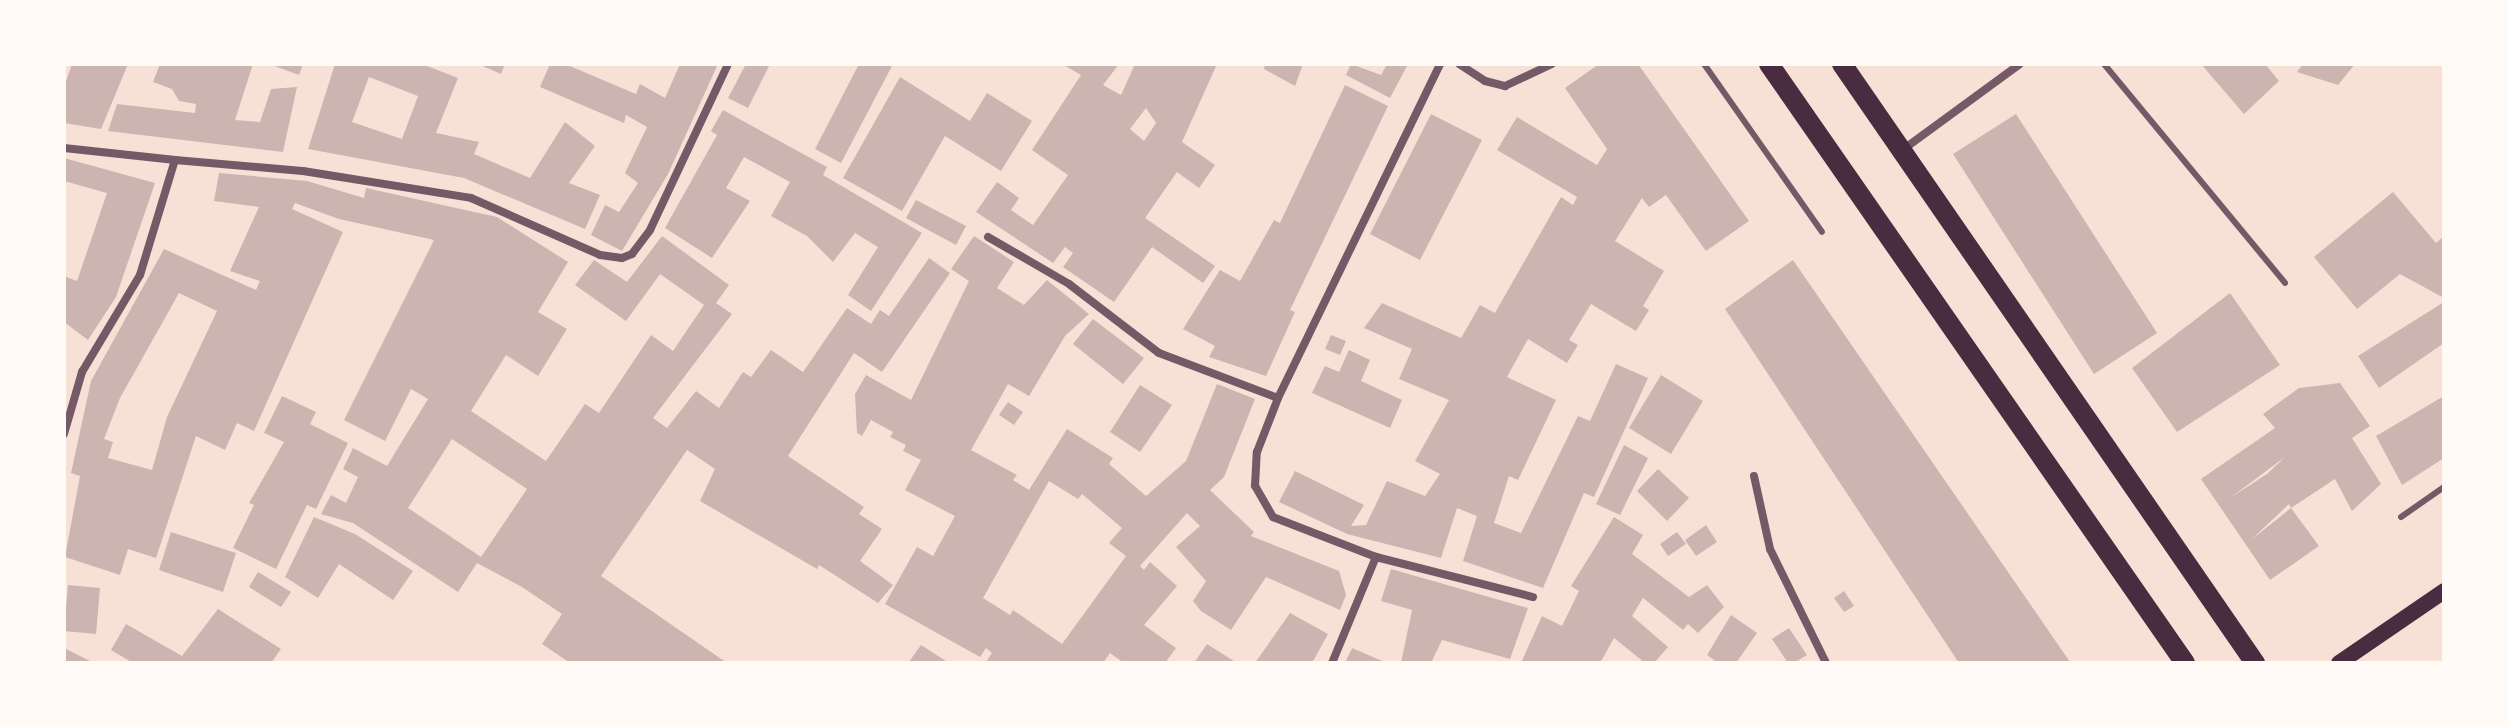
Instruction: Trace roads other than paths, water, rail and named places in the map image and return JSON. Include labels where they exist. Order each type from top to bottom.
[{"type":"main road","points":[[1769,64],[2185,663]]},
{"type":"main road","points":[[1842,64],[2255,663]]},
{"type":"main road","points":[[2339,663],[2444,591]]},
{"type":"street","points":[[64,148],[303,171],[471,198],[600,255],[622,258],[632,254],[650,230],[728,64]]},
{"type":"street","points":[[1440,64],[1278,398],[1254,469],[1264,509],[1283,524],[1376,557],[1533,597]]},
{"type":"street","points":[[1459,64],[1485,81],[1505,86],[1552,64]]},
{"type":"street","points":[[1901,151],[2020,64]]},
{"type":"street","points":[[64,434],[82,372],[140,275],[175,160]]},
{"type":"street","points":[[988,237],[1069,284],[1159,353],[1278,398]]},
{"type":"street","points":[[1754,476],[1770,549],[1826,663]]},
{"type":"street","points":[[1332,663],[1376,557]]},
{"type":"lane","points":[[1704,64],[1822,232]]},
{"type":"lane","points":[[2104,64],[2285,283]]},
{"type":"lane","points":[[2401,517],[2444,487]]}]
